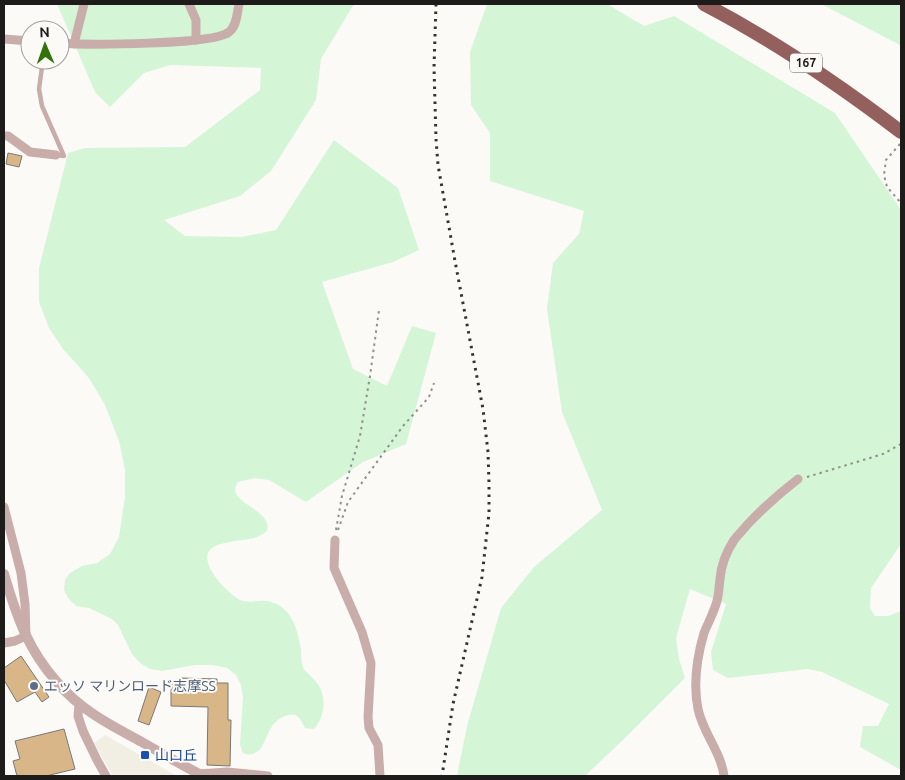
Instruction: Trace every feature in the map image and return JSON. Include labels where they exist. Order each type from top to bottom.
[{"type":"highway","name":"167","points":[[704,4],[779,46],[825,76],[901,132]]},
{"type":"street","points":[[74,44],[84,4]]},
{"type":"street","points":[[189,4],[196,20],[196,40]]},
{"type":"street","points":[[70,44],[128,44],[218,37],[228,33],[234,26],[239,4]]},
{"type":"street","points":[[4,39],[20,40]]},
{"type":"street","points":[[4,136],[8,136],[30,152],[56,155]]},
{"type":"street","points":[[724,776],[723,768],[701,721],[696,694],[697,664],[705,633],[716,605],[726,555],[735,539],[751,521],[777,495],[798,479]]},
{"type":"street","points":[[4,507],[21,573],[25,604],[26,636]]},
{"type":"street","points":[[335,540],[334,568],[362,632],[371,664],[368,717],[369,728],[378,745],[380,776]]},
{"type":"street","points":[[4,574],[14,609],[39,659],[63,689],[79,704],[102,721],[201,775],[227,772],[268,776]]},
{"type":"street","points":[[4,643],[26,636]]},
{"type":"street","points":[[79,704],[78,716],[83,731],[106,776]]},
{"type":"lane","points":[[42,70],[40,89],[42,106],[64,156],[56,155]]},
{"type":"path","points":[[901,142],[886,160],[884,175],[887,187],[901,203]]},
{"type":"path","points":[[335,540],[342,496],[360,436],[379,310]]},
{"type":"path","points":[[335,540],[348,502],[403,426],[429,397],[434,383]]},
{"type":"path","points":[[798,479],[883,454],[901,444]]},
{"type":"shaded area","points":[[105,735],[177,776],[113,776],[94,743]]},
{"type":"green space","points":[[57,4],[354,4],[321,59],[316,100],[271,171],[240,196],[164,220],[185,236],[241,237],[276,230],[334,140],[398,188],[419,250],[393,262],[322,282],[353,369],[387,386],[412,326],[436,333],[406,444],[363,462],[306,502],[269,480],[255,478],[238,482],[235,489],[236,493],[265,519],[267,531],[254,538],[216,546],[208,553],[207,559],[212,572],[217,580],[235,597],[245,601],[272,602],[288,613],[298,634],[303,667],[316,681],[322,694],[321,719],[314,729],[305,728],[300,719],[293,714],[280,718],[271,728],[263,745],[252,754],[243,753],[240,745],[243,697],[241,685],[236,675],[227,668],[212,665],[195,665],[162,671],[150,669],[140,663],[132,654],[118,625],[112,619],[89,608],[76,606],[68,598],[64,590],[65,580],[70,573],[82,566],[97,563],[110,554],[119,537],[125,497],[125,470],[119,441],[105,405],[89,378],[63,349],[49,328],[39,302],[39,268],[68,153],[85,148],[185,147],[260,90],[261,68],[170,65],[144,73],[110,107],[95,92],[70,34],[70,20],[64,20]]},
{"type":"green space","points":[[487,4],[607,4],[644,26],[674,16],[835,113],[901,210],[901,544],[871,588],[870,608],[875,616],[888,616],[901,611],[901,770],[860,747],[863,726],[878,726],[889,704],[822,672],[808,669],[728,678],[713,670],[711,652],[726,604],[690,589],[676,638],[679,659],[685,678],[585,776],[457,776],[467,726],[501,608],[534,567],[602,510],[562,412],[547,309],[553,263],[579,234],[584,211],[490,181],[490,133],[471,105],[470,52]]},
{"type":"green space","points":[[821,4],[901,4],[901,46],[900,45]]},
{"type":"building","points":[[8,153],[22,156],[19,167],[6,164]]},
{"type":"building","points":[[21,656],[49,697],[42,702],[35,692],[17,702],[4,680],[4,668]]},
{"type":"building","points":[[181,678],[217,679],[217,683],[228,683],[228,720],[231,720],[230,766],[207,765],[208,707],[171,706],[171,683],[181,683]]},
{"type":"building","points":[[149,687],[161,692],[149,725],[138,721]]},
{"type":"building","points":[[64,729],[75,769],[46,776],[17,776],[13,761],[20,759],[15,741]]},
{"type":"railway","points":[[436,4],[434,67],[438,165],[483,409],[488,452],[489,483],[489,513],[482,577],[453,704],[442,776]]},
{"type":"place","name":"エッソ マリンロード志摩SS","points":[[34,686]]},
{"type":"place","name":"山口丘","points":[[145,755]]}]
